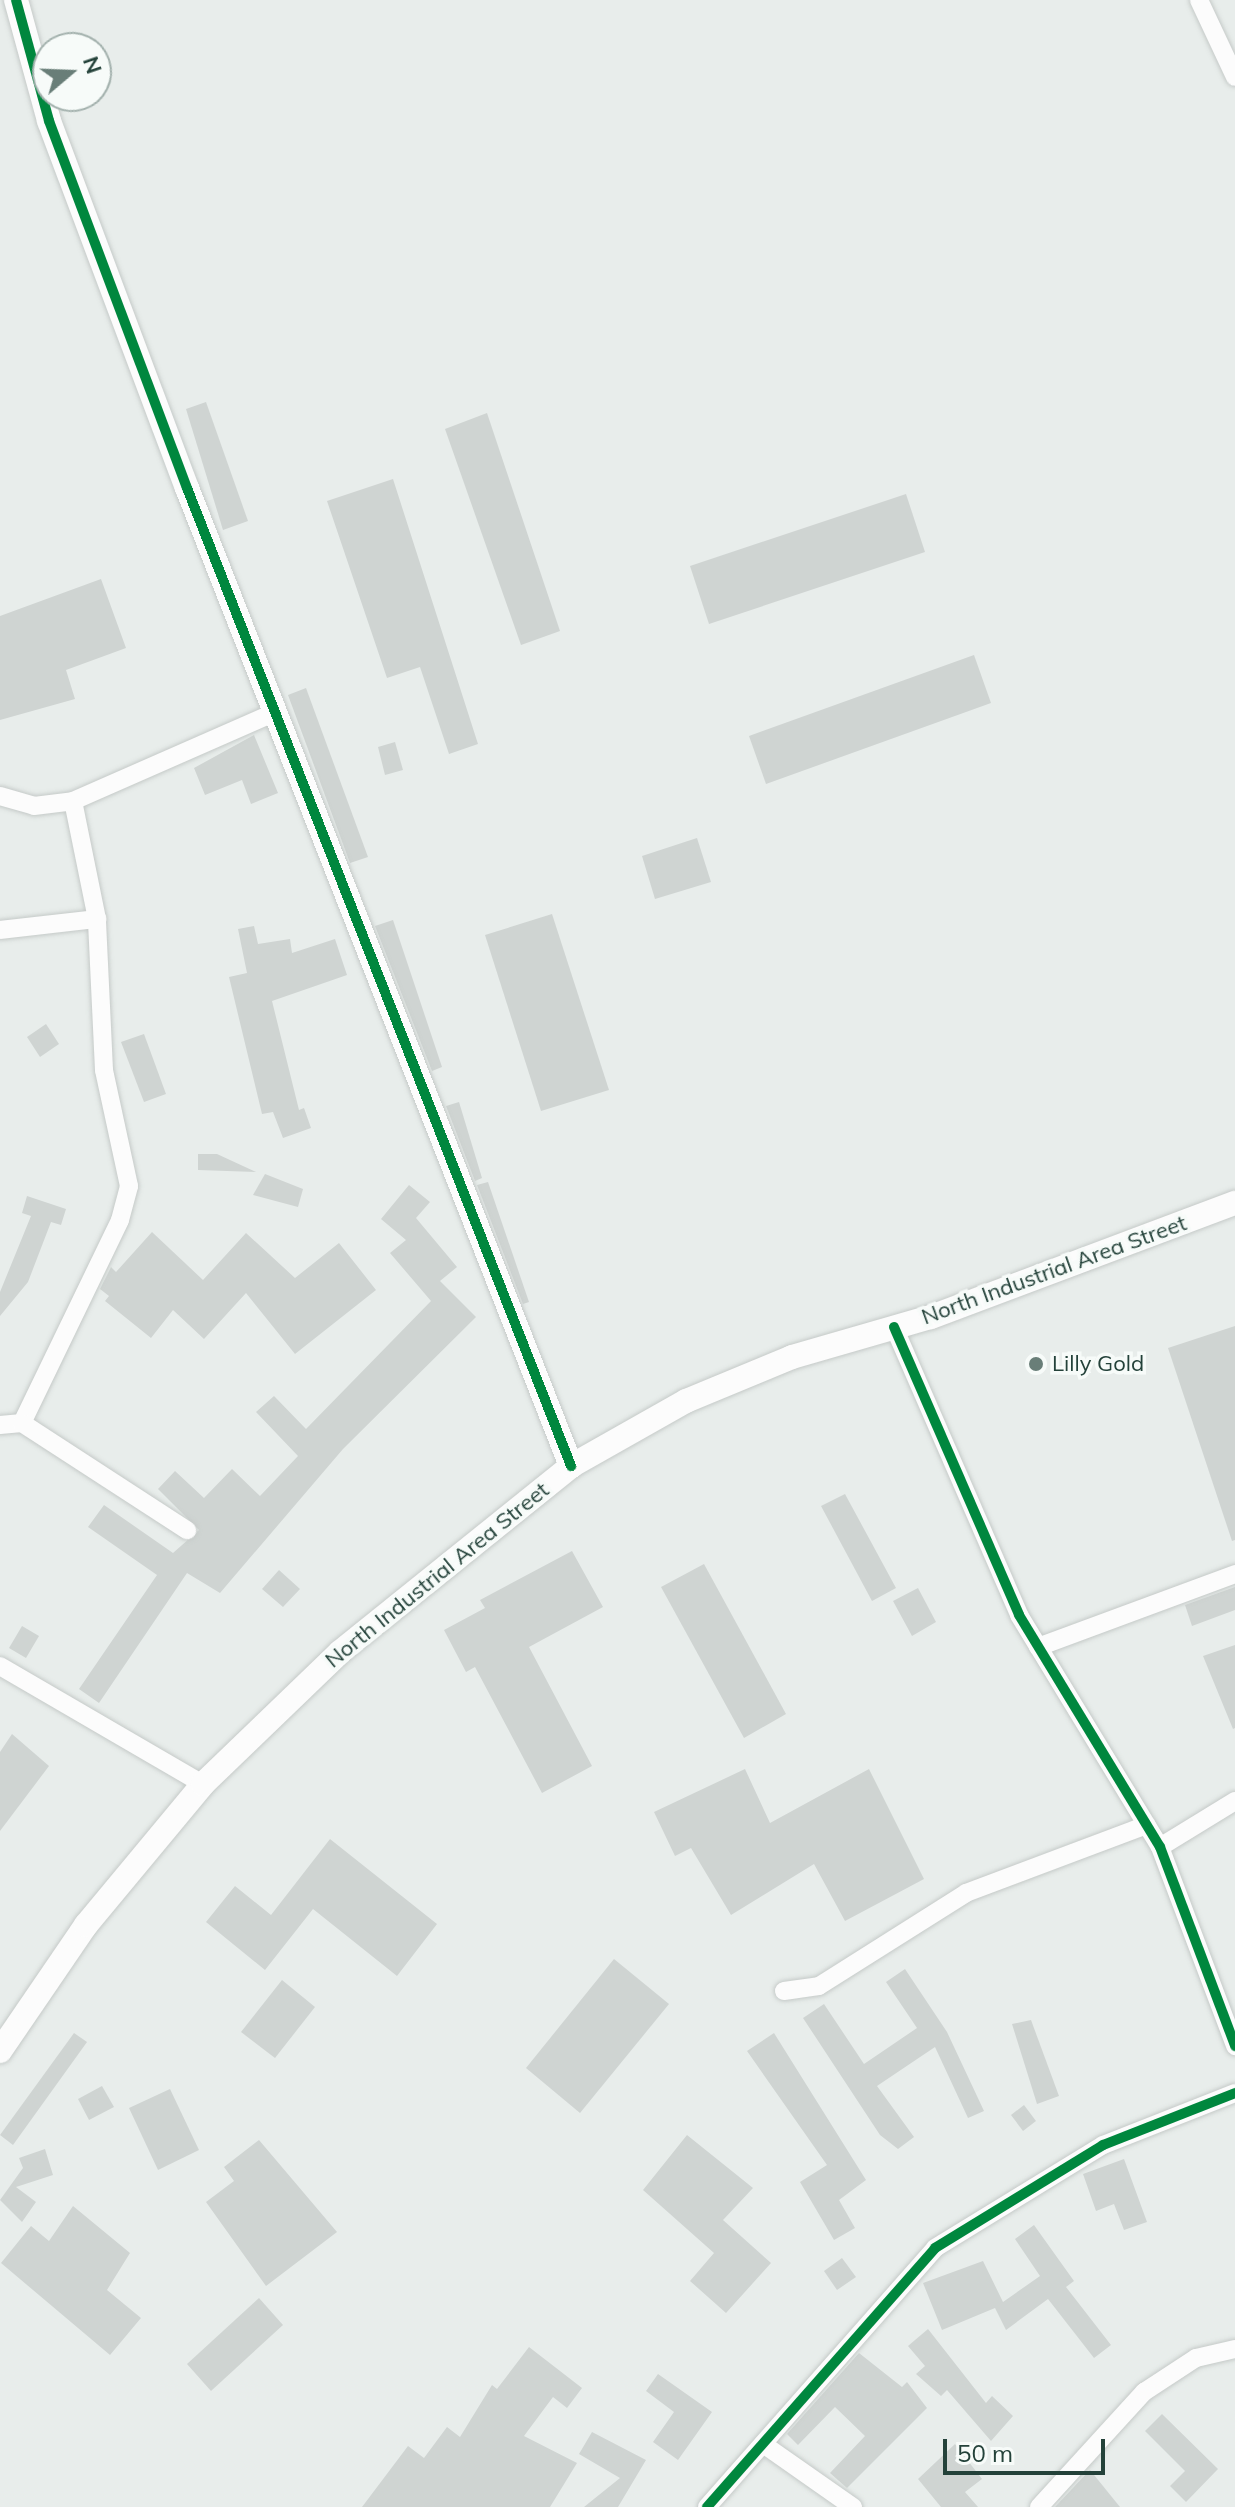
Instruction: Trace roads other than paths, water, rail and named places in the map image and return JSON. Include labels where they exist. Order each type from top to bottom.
[{"type":"street","points":[[16,0],[49,121],[571,1466]]},
{"type":"street","points":[[1199,0],[1235,77]]},
{"type":"street","points":[[0,797],[50,807],[73,801],[276,712]]},
{"type":"street","points":[[22,1423],[120,1220],[129,1186],[104,1070],[97,919],[73,801]]},
{"type":"street","points":[[0,930],[97,919]]},
{"type":"street","name":"North Industrial Area Street","points":[[0,2051],[86,1925],[203,1784],[374,1623],[571,1466],[686,1401],[1235,1203]]},
{"type":"street","points":[[894,1327],[958,1484],[1038,1647],[1160,1847],[1235,2046]]},
{"type":"street","points":[[0,1425],[22,1423],[187,1530]]},
{"type":"street","points":[[1038,1647],[1235,1574]]},
{"type":"street","points":[[0,1666],[203,1784]]},
{"type":"street","points":[[1160,1847],[1235,1801]]},
{"type":"street","points":[[784,1991],[819,1986],[966,1893],[1147,1825]]},
{"type":"street","points":[[707,2507],[935,2248],[1103,2145],[1235,2093]]},
{"type":"street","points":[[1039,2507],[1144,2392],[1196,2358],[1235,2349]]},
{"type":"street","points":[[763,2444],[853,2507]]},
{"type":"place","name":"Lilly Gold","points":[[1036,1364]]}]
